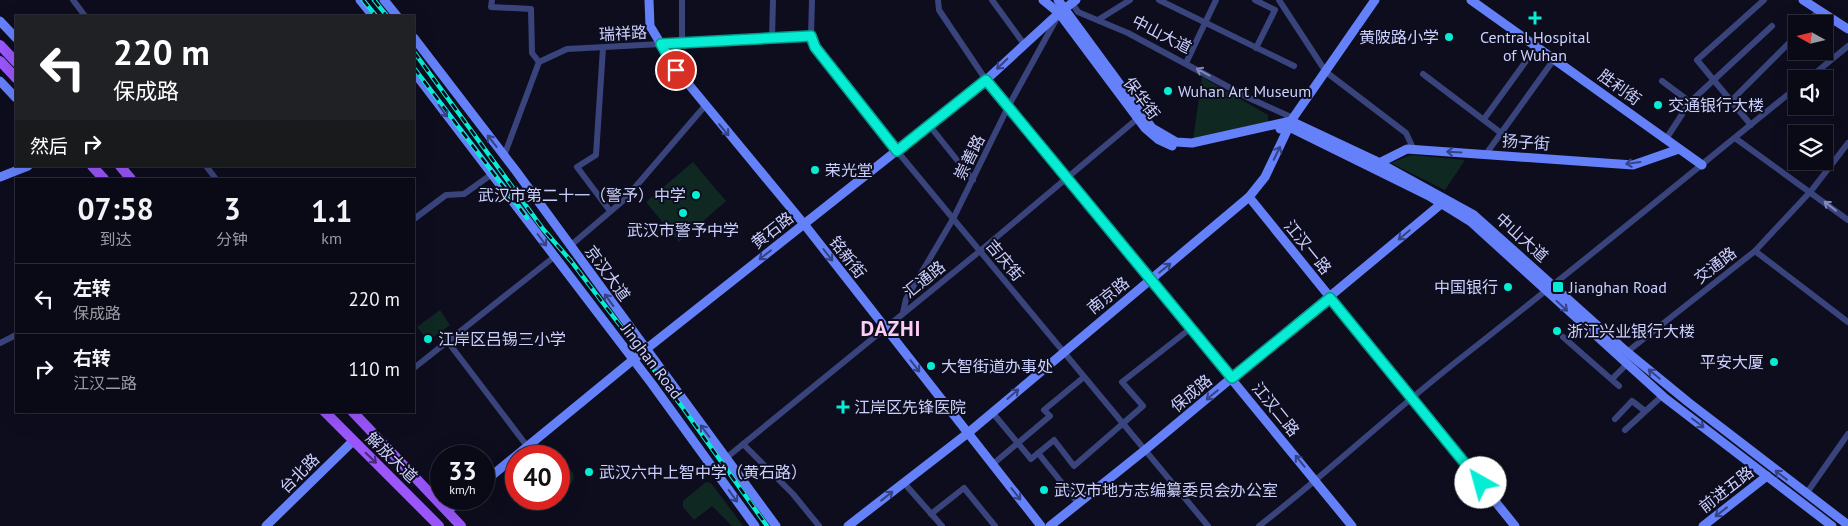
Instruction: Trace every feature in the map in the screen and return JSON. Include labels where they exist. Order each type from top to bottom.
[{"type":"main road","points":[[0,45],[15,61]]},
{"type":"main road","points":[[0,61],[15,77]]},
{"type":"main road","points":[[93,167],[103,178]]},
{"type":"main road","points":[[121,167],[130,178]]},
{"type":"main road","name":"解放大道","points":[[326,413],[439,526]]},
{"type":"main road","name":"解放大道","points":[[356,413],[461,526]]},
{"type":"street","points":[[73,0],[85,15]]},
{"type":"street","points":[[360,0],[372,15]]},
{"type":"street","points":[[384,0],[396,15]]},
{"type":"street","name":"铭新街","points":[[649,0],[650,26],[676,70],[704,107],[804,224],[1042,526]]},
{"type":"street","points":[[682,0],[682,43]]},
{"type":"street","points":[[772,38],[773,0]]},
{"type":"street","points":[[811,36],[812,0]]},
{"type":"street","points":[[938,0],[939,10],[986,80]]},
{"type":"street","points":[[992,0],[1024,44]]},
{"type":"street","name":"中山大道","points":[[1044,0],[1068,6]]},
{"type":"street","name":"中山大道","points":[[1058,0],[1078,12],[1128,33],[1291,122],[1474,215],[1626,364],[1662,396],[1832,526]]},
{"type":"street","points":[[1098,20],[1130,0]]},
{"type":"street","points":[[1159,0],[1294,66]]},
{"type":"street","points":[[1186,63],[1216,0]]},
{"type":"street","points":[[1255,0],[1275,10],[1256,48]]},
{"type":"street","points":[[1279,0],[1326,72],[1406,133],[1414,150]]},
{"type":"street","name":"南京路","points":[[848,526],[968,433],[1063,351],[1249,197],[1265,177],[1291,122],[1375,0]]},
{"type":"street","name":"胜利街","points":[[1472,0],[1702,165]]},
{"type":"street","points":[[1751,125],[1697,60],[1764,0]]},
{"type":"street","points":[[1803,0],[1848,30]]},
{"type":"street","points":[[492,4],[530,9],[532,53],[539,62],[504,156]]},
{"type":"street","name":"黄石路","points":[[529,445],[645,350],[986,80],[1068,6]]},
{"type":"street","name":"崇善路","points":[[903,313],[906,299],[953,219],[1008,107],[1068,6]]},
{"type":"street","name":"保华街","points":[[1068,6],[1137,119],[1159,140],[1174,146],[1192,148],[1291,122]]},
{"type":"street","name":"保华街","points":[[1068,6],[1152,128],[1176,142],[1192,143],[1291,122]]},
{"type":"street","points":[[1814,15],[1818,10]]},
{"type":"street","points":[[0,21],[15,37]]},
{"type":"street","points":[[1666,139],[1690,102],[1772,26]]},
{"type":"street","name":"瑞祥路","points":[[539,62],[567,49],[811,36]]},
{"type":"street","name":"吉庆街","points":[[811,36],[815,47],[897,151],[1208,526]]},
{"type":"street","name":"京汉大道","points":[[415,39],[504,156],[776,526]]},
{"type":"street","points":[[1731,101],[1788,44]]},
{"type":"street","points":[[1484,119],[1537,46]]},
{"type":"street","points":[[1819,70],[1848,46]]},
{"type":"street","points":[[603,48],[596,154],[577,167],[610,211]]},
{"type":"street","points":[[1486,154],[1555,58]]},
{"type":"street","name":"Jinghan Road","points":[[415,73],[633,361],[755,526]]},
{"type":"street","points":[[1423,74],[1501,132]]},
{"type":"street","name":"江汉二路","points":[[986,80],[1352,526]]},
{"type":"street","points":[[0,81],[15,97]]},
{"type":"street","points":[[1662,81],[1690,102]]},
{"type":"street","points":[[1259,526],[1316,481],[1465,354],[1550,289],[1788,95]]},
{"type":"street","points":[[570,246],[625,199],[704,107]]},
{"type":"street","name":"汇通路","points":[[726,458],[980,251],[1137,119]]},
{"type":"street","points":[[929,125],[972,180]]},
{"type":"street","points":[[1735,138],[1811,191],[1848,220]]},
{"type":"street","name":"交通路","points":[[1627,352],[1755,251],[1811,191],[1848,143]]},
{"type":"street","name":"扬子街","points":[[1378,166],[1407,149],[1632,165],[1679,149]]},
{"type":"street","name":"中山大道","points":[[1378,166],[1471,222],[1627,352],[1848,526]]},
{"type":"street","points":[[0,177],[25,167]]},
{"type":"street","points":[[207,167],[215,178]]},
{"type":"street","points":[[415,218],[446,195],[464,194],[492,174]]},
{"type":"street","name":"江汉一路","points":[[1249,197],[1413,398],[1514,526]]},
{"type":"street","name":"保成路","points":[[1050,526],[1330,298],[1441,204]]},
{"type":"street","points":[[1755,251],[1848,322]]},
{"type":"street","points":[[415,367],[554,257]]},
{"type":"street","points":[[992,412],[1031,459],[1054,440],[1074,466],[1143,406],[1122,382],[1191,328]]},
{"type":"street","points":[[0,343],[15,336]]},
{"type":"street","points":[[1563,338],[1619,386]]},
{"type":"street","points":[[448,342],[527,445]]},
{"type":"street","points":[[1612,379],[1626,364]]},
{"type":"street","points":[[993,464],[1050,416],[1044,410],[1084,377]]},
{"type":"street","points":[[1625,430],[1662,396]]},
{"type":"street","points":[[1614,419],[1632,401],[1645,411]]},
{"type":"street","points":[[1806,494],[1848,434]]},
{"type":"street","name":"台北路","points":[[266,526],[353,441]]},
{"type":"street","points":[[743,444],[793,494],[819,526]]},
{"type":"street","points":[[1038,453],[1078,504]]},
{"type":"street","name":"黄石路","points":[[495,473],[505,465]]},
{"type":"street","name":"前进五路","points":[[1703,526],[1768,476]]},
{"type":"street","points":[[904,483],[942,526]]},
{"type":"street","points":[[931,514],[964,488],[995,526]]},
{"type":"green space","points":[[1202,77],[1268,115],[1268,126],[1193,140]]},
{"type":"green space","points":[[1411,155],[1465,160],[1445,190],[1391,163]]},
{"type":"green space","points":[[693,162],[726,201],[679,242],[646,202]]},
{"type":"green space","points":[[440,310],[450,325],[428,341],[417,327]]},
{"type":"green space","points":[[570,470],[574,477],[570,484]]},
{"type":"green space","points":[[706,482],[711,483],[743,526],[732,526],[712,506],[694,520],[683,507],[683,501]]},
{"type":"railway","points":[[363,0],[375,15]]},
{"type":"railway","points":[[374,0],[386,15]]},
{"type":"railway","points":[[415,53],[543,229],[571,261],[683,408],[767,526]]},
{"type":"railway","points":[[415,69],[527,218]]},
{"type":"place","name":"Central Hospital of Wuhan","points":[[1535,18]]},
{"type":"place","name":"黄陂路小学","points":[[1449,37]]},
{"type":"place","name":"Wuhan Art Museum","points":[[1168,91]]},
{"type":"place","name":"交通银行大楼","points":[[1658,105]]},
{"type":"place","name":"荣光堂","points":[[815,170]]},
{"type":"place","name":"武汉市第二十一（警予）中学","points":[[696,195]]},
{"type":"place","name":"武汉市警予中学","points":[[683,213]]},
{"type":"place","name":"中国银行","points":[[1508,287]]},
{"type":"place","name":"Jianghan Road","points":[[1558,287]]},
{"type":"place","name":"浙江兴业银行大楼","points":[[1557,331]]},
{"type":"place","name":"江岸区吕锡三小学","points":[[428,339]]},
{"type":"place","name":"平安大厦","points":[[1774,362]]},
{"type":"place","name":"大智街道办事处","points":[[931,366]]},
{"type":"place","name":"江岸区先锋医院","points":[[843,407]]},
{"type":"place","name":"武汉六中上智中学（黄石路）","points":[[589,472]]},
{"type":"place","name":"武汉市地方志编纂委员会办公室","points":[[1044,490]]},
{"type":"district","name":"DAZHI","points":[[891,328]]},
{"type":"route","points":[[676,70],[661,44],[811,36],[815,47],[897,151],[986,80],[1232,378],[1330,298],[1481,483]]}]
